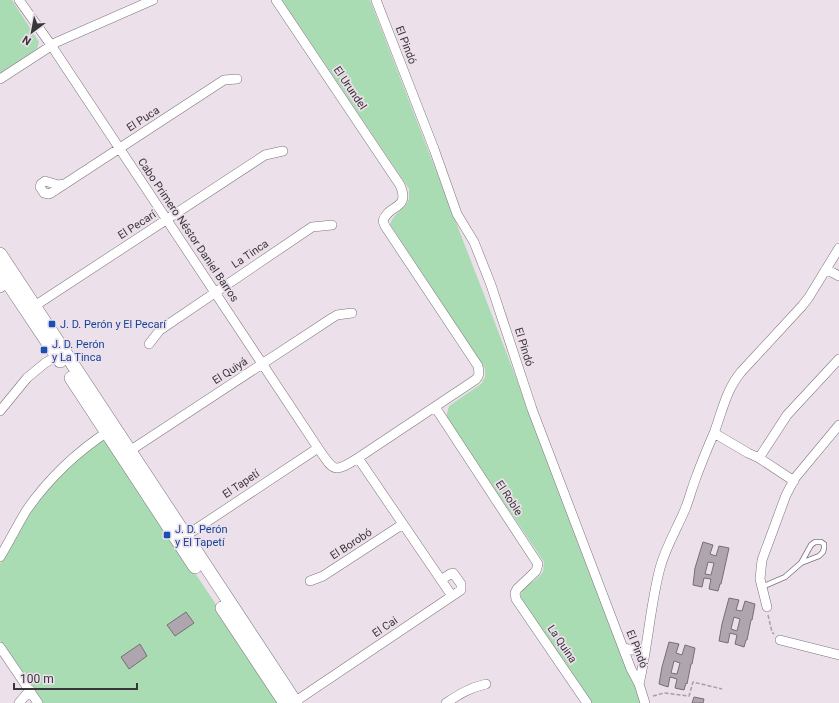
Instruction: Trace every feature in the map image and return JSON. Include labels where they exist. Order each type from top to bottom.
[{"type":"main road","points":[[0,254],[8,283]]},
{"type":"main road","points":[[0,271],[8,283],[31,309],[110,430],[293,703]]},
{"type":"street","name":"Cabo Primero Néstor Daniel Barros","points":[[19,0],[167,219],[330,465],[339,469],[358,458]]},
{"type":"street","points":[[0,80],[51,46],[153,0]]},
{"type":"street","name":"El Urundel","points":[[276,0],[402,190],[404,196],[402,201],[399,206],[386,215],[383,221],[385,226],[478,366],[478,377],[435,407]]},
{"type":"street","name":"El Pindó","points":[[376,0],[434,149],[456,214],[474,242],[492,285],[532,409],[631,669],[639,684],[644,702]]},
{"type":"street","name":"El Puca","points":[[64,184],[224,80],[237,80]]},
{"type":"street","name":"El Pecarí","points":[[31,309],[265,155],[283,151]]},
{"type":"street","name":"La Tinca","points":[[149,344],[160,330],[312,227],[332,225]]},
{"type":"street","points":[[639,684],[651,612],[663,557],[687,505],[702,460],[714,433],[728,392],[735,379],[802,306],[839,248]]},
{"type":"street","points":[[826,270],[839,276]]},
{"type":"street","name":"El Quiyá","points":[[126,453],[332,318],[337,315],[352,313]]},
{"type":"street","points":[[0,411],[28,378],[45,363],[60,354]]},
{"type":"street","points":[[759,458],[787,415],[839,359]]},
{"type":"street","points":[[435,407],[358,458],[452,596]]},
{"type":"street","name":"El Roble","points":[[435,407],[538,564],[536,571],[517,589],[516,599]]},
{"type":"street","points":[[766,607],[760,579],[762,560],[786,495],[794,481],[839,425]]},
{"type":"street","points":[[0,557],[18,524],[37,497],[86,446],[110,430]]},
{"type":"street","points":[[714,433],[759,458],[794,481]]},
{"type":"street","name":"El Tapetí","points":[[182,538],[318,448]]},
{"type":"street","name":"El Borobó","points":[[310,581],[323,576],[403,524]]},
{"type":"street","name":"El Cai","points":[[293,703],[461,590],[461,584],[453,574],[450,574],[441,580]]},
{"type":"street","name":"La Quina","points":[[516,599],[587,703]]},
{"type":"street","points":[[780,640],[839,655]]},
{"type":"street","points":[[623,647],[634,651],[640,650],[646,646]]},
{"type":"street","points":[[0,647],[38,703]]},
{"type":"street","points":[[446,703],[472,687],[486,684]]},
{"type":"street","points":[[19,703],[30,690]]},
{"type":"lane","points":[[762,588],[785,577],[801,563],[811,545],[815,542],[821,542],[824,544],[823,552],[819,556],[801,563]]},
{"type":"path","points":[[766,607],[772,632],[780,640]]},
{"type":"path","points":[[644,702],[657,694],[664,693],[689,696],[693,682],[722,689]]},
{"type":"green space","points":[[0,0],[12,0],[39,42],[37,49],[0,73]]},
{"type":"green space","points":[[282,0],[370,0],[642,703],[590,703],[522,600],[522,591],[537,579],[543,570],[544,562],[446,417],[449,406],[481,384],[485,377],[485,369],[390,224],[394,216],[409,199],[409,189]]},
{"type":"green space","points":[[105,440],[282,703],[41,703],[0,641],[0,564],[22,523],[53,483],[81,456],[100,441]]},
{"type":"building","points":[[703,542],[713,545],[710,554],[716,556],[719,546],[729,548],[718,591],[709,589],[711,579],[704,578],[702,587],[693,585],[695,568]],"holes":[[[708,562],[714,563],[711,575],[705,574]]]},
{"type":"building","points":[[729,598],[739,600],[736,610],[742,611],[745,601],[755,604],[744,647],[735,644],[737,635],[730,633],[728,643],[719,641]],"holes":[[[734,617],[740,619],[737,631],[731,629]]]},
{"type":"building","points":[[186,612],[194,623],[175,636],[167,625]]},
{"type":"building","points":[[669,642],[679,644],[676,653],[682,655],[685,645],[695,648],[687,684],[686,683],[684,690],[675,688],[677,679],[670,677],[668,687],[659,684]],"holes":[[[674,661],[680,663],[677,674],[671,673]]]},
{"type":"building","points":[[140,644],[147,656],[129,669],[121,657]]},
{"type":"building","points":[[694,697],[704,699],[703,703],[692,703]]},
{"type":"place","name":"J. D. Perón y El Pecarí","points":[[52,324]]},
{"type":"place","name":"J. D. Perón y La Tinca","points":[[44,350]]},
{"type":"place","name":"J. D. Perón y El Tapetí","points":[[167,535]]}]
